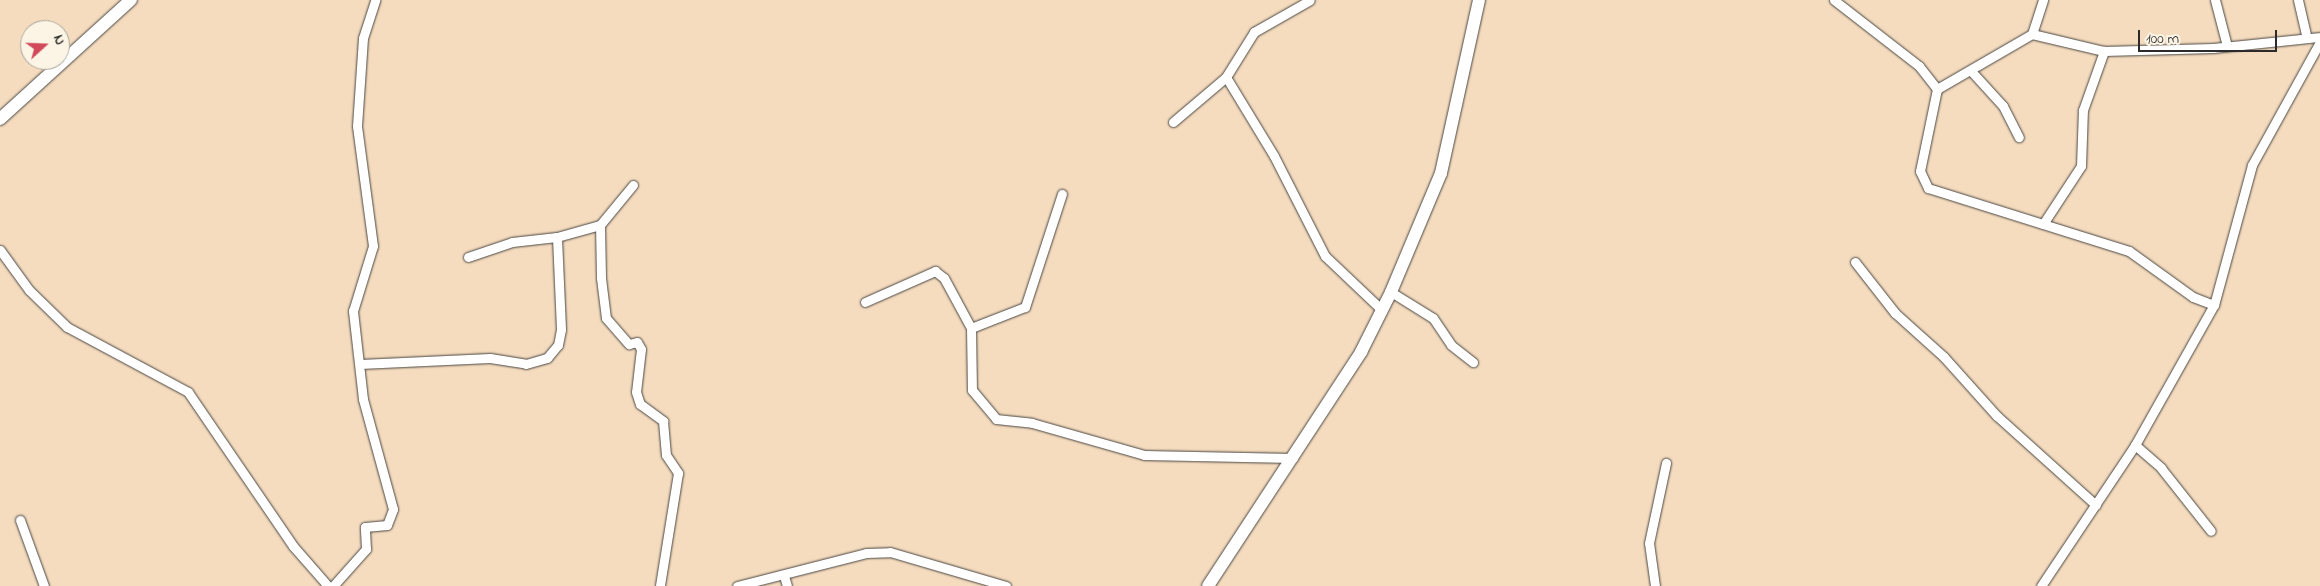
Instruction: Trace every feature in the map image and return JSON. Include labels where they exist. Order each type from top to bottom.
[{"type":"street","points":[[0,119],[131,0]]},
{"type":"street","points":[[333,586],[366,549],[366,527],[387,525],[393,509],[363,399],[353,311],[373,246],[357,126],[363,38],[375,0]]},
{"type":"street","points":[[1174,122],[1226,76],[1254,32],[1310,0]]},
{"type":"street","points":[[1208,586],[1361,352],[1391,292],[1441,174],[1479,0]]},
{"type":"street","points":[[1834,0],[1919,66],[1937,89],[1922,181],[1938,194],[2129,251],[2193,297],[2214,306]]},
{"type":"street","points":[[1937,89],[1972,72],[2032,34],[2043,0]]},
{"type":"street","points":[[2215,0],[2227,46]]},
{"type":"street","points":[[2298,0],[2307,38]]},
{"type":"street","points":[[2032,34],[2104,50],[2227,46],[2320,37]]},
{"type":"street","points":[[2041,586],[2135,445],[2214,306],[2252,164],[2320,42]]},
{"type":"street","points":[[2043,224],[2081,166],[2084,110],[2104,50]]},
{"type":"street","points":[[1972,72],[2002,106],[2019,137]]},
{"type":"street","points":[[1226,76],[1274,156],[1325,256],[1382,310]]},
{"type":"street","points":[[468,258],[512,242],[557,237],[600,225],[633,185]]},
{"type":"street","points":[[971,328],[1025,307],[1062,194]]},
{"type":"street","points":[[600,225],[604,312],[629,344],[637,342],[641,349],[636,392],[640,404],[663,421],[667,432],[666,455],[678,473],[660,586]]},
{"type":"street","points":[[360,364],[490,358],[526,364],[547,358],[558,345],[561,329],[557,237]]},
{"type":"street","points":[[0,250],[29,290],[67,327],[188,392],[292,546],[328,586]]},
{"type":"street","points":[[1855,262],[1895,313],[1944,357],[1997,416],[2096,505]]},
{"type":"street","points":[[865,302],[935,271],[971,328],[972,390],[996,419],[1032,423],[1144,455],[1293,458]]},
{"type":"street","points":[[1391,292],[1434,318],[1451,345],[1473,362]]},
{"type":"street","points":[[2135,445],[2161,468],[2211,531]]},
{"type":"street","points":[[1655,586],[1649,543],[1666,463]]},
{"type":"street","points":[[20,520],[44,586]]},
{"type":"street","points":[[737,586],[784,576],[866,553],[890,552],[1006,586]]},
{"type":"street","points":[[784,576],[787,586]]}]
